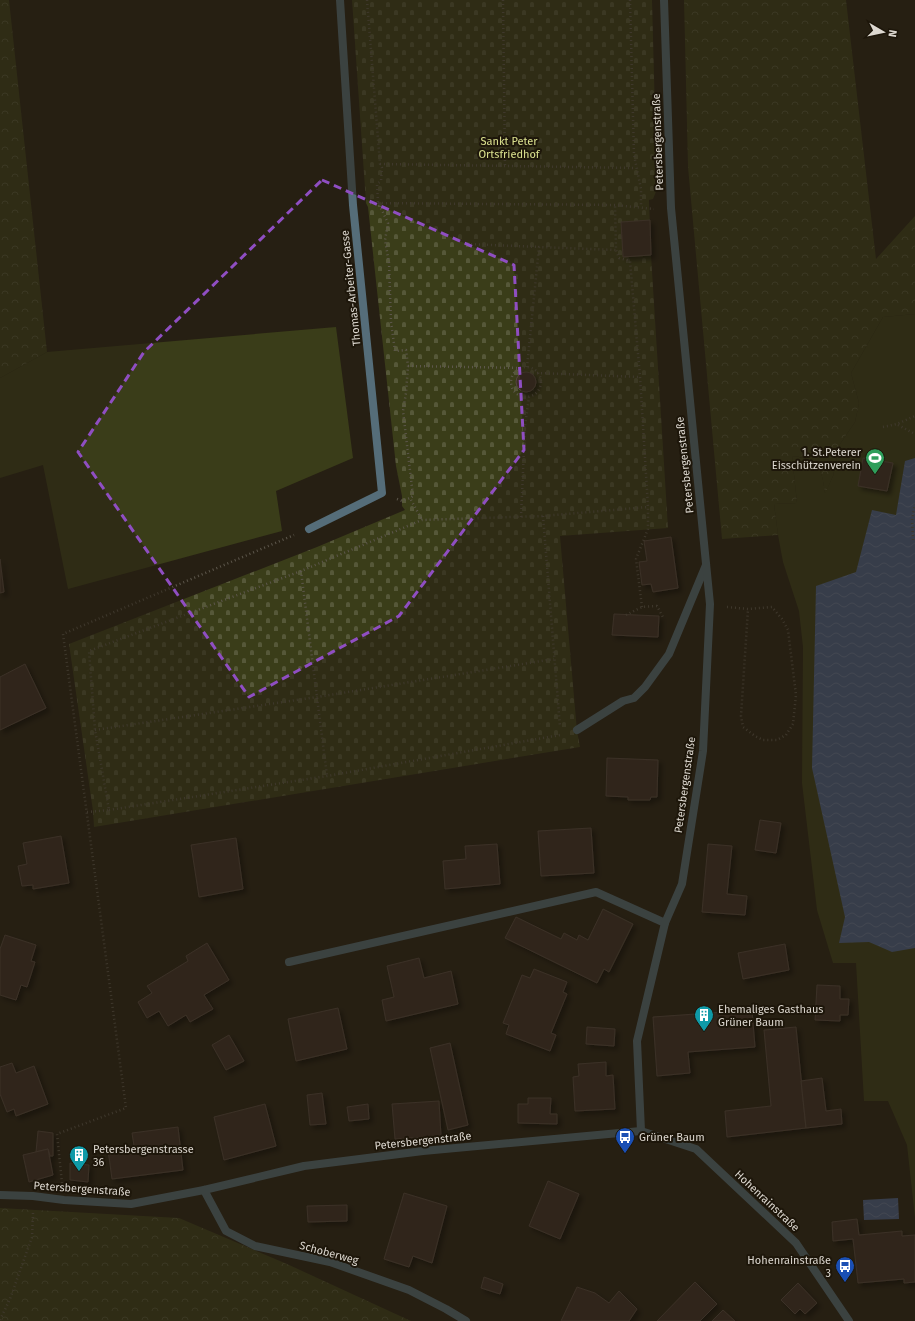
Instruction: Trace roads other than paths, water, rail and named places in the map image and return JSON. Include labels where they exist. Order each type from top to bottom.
[{"type":"street","name":"Thomas-Arbeiter-Gasse","points":[[309,529],[382,493],[353,205],[340,0]]},
{"type":"street","name":"Petersbergenstraße","points":[[0,1195],[34,1196],[64,1200],[131,1204],[204,1190],[304,1166],[423,1151],[641,1131],[637,1041],[665,923],[682,884],[703,751],[710,604],[671,208],[664,0]]},
{"type":"street","points":[[577,730],[623,701],[634,698],[653,678],[669,654],[706,565]]},
{"type":"street","points":[[288,962],[596,892],[665,923]]},
{"type":"street","name":"Hohenrainstraße","points":[[641,1131],[696,1149],[796,1243],[849,1321]]},
{"type":"street","name":"Schoberweg","points":[[204,1190],[226,1231],[255,1246],[330,1262],[409,1290],[466,1321]]},
{"type":"water","points":[[915,458],[915,948],[892,952],[869,942],[839,943],[845,917],[812,768],[816,586],[856,572],[872,510],[896,515],[905,461]]},
{"type":"water","points":[[898,1198],[899,1219],[864,1220],[863,1200]]},
{"type":"place","name":"1. St.Peterer Eisschützenverein","points":[[875,475]]},
{"type":"place","name":"Ehemaliges Gasthaus Grüner Baum","points":[[704,1032]]},
{"type":"place","name":"Grüner Baum","points":[[625,1154]]},
{"type":"place","name":"Petersbergenstrasse 36","points":[[79,1172]]},
{"type":"place","name":"Hohenrainstraße 3","points":[[845,1283]]},
{"type":"park label","name":"Sankt Peter Ortsfriedhof","points":[[509,147]]}]
